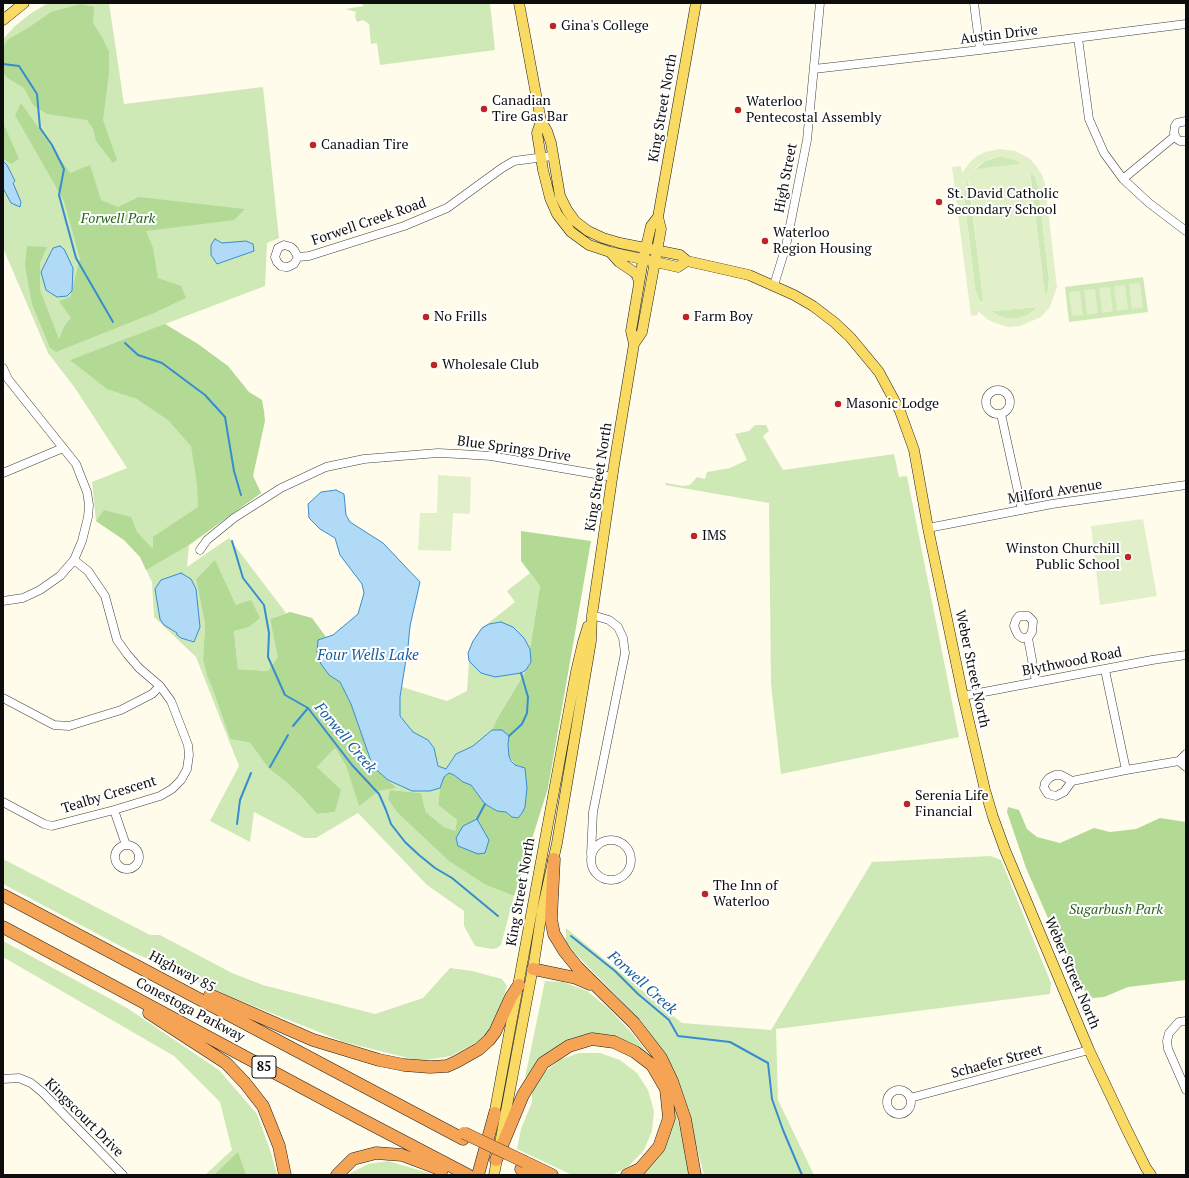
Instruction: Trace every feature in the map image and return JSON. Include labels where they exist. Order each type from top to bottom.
[{"type":"highway","points":[[554,858],[551,920],[554,934],[565,952],[578,968],[634,1023],[661,1058],[672,1081],[685,1119],[695,1175]]},
{"type":"highway","name":"85","points":[[3,894],[123,958]]},
{"type":"highway","name":"Conestoga Parkway","points":[[3,927],[468,1175]]},
{"type":"highway","points":[[123,958],[313,1040],[379,1060],[404,1065],[430,1067],[447,1066],[479,1050],[496,1032],[511,997],[519,985]]},
{"type":"highway","name":"Highway 85","points":[[123,958],[228,1013]]},
{"type":"highway","points":[[82,969],[226,1063],[245,1083],[263,1106],[279,1146],[285,1175]]},
{"type":"highway","points":[[533,969],[576,978],[590,984],[610,999]]},
{"type":"highway","name":"Conestoga Parkway","points":[[228,1013],[436,1124],[464,1136],[523,1166],[532,1175]]},
{"type":"highway","points":[[496,1160],[523,1095],[543,1064],[569,1046],[592,1039],[614,1042],[636,1052],[652,1065],[666,1089],[668,1118],[659,1147],[640,1169],[627,1175]]},
{"type":"highway","points":[[478,1175],[494,1113]]},
{"type":"highway","points":[[337,1175],[353,1160],[376,1153],[402,1155],[454,1175]]},
{"type":"highway","points":[[523,1166],[552,1175]]},
{"type":"main road","points":[[3,20],[24,3]]},
{"type":"main road","name":"Weber Street North","points":[[519,3],[541,121],[547,131],[560,196],[567,210],[575,221],[588,231],[603,238],[680,255],[687,261],[750,275],[774,285],[813,306],[834,322],[850,337],[879,372],[900,411],[914,450],[928,528],[985,790],[1005,850],[1090,1050],[1126,1128],[1151,1175]]},
{"type":"main road","name":"King Street North","points":[[634,344],[642,332],[661,229],[658,217],[696,3]]},
{"type":"main road","name":"Weber Street North","points":[[541,121],[537,133],[543,170],[552,205],[563,224],[580,240],[589,245],[610,252],[678,267],[687,261]]},
{"type":"main road","name":"King Street North","points":[[494,1175],[533,969],[542,911],[554,858],[590,648],[592,615],[634,344],[631,331],[639,282],[645,248],[651,226],[658,217]]},
{"type":"main road","points":[[610,252],[619,262],[634,272],[639,282]]},
{"type":"main road","name":"King Street North","points":[[484,1175],[494,1113],[576,672],[583,642],[592,615]]},
{"type":"street","name":"High Street","points":[[774,285],[786,246],[807,140],[820,3]]},
{"type":"street","points":[[974,3],[980,50]]},
{"type":"street","name":"Austin Drive","points":[[814,69],[1186,24]]},
{"type":"street","points":[[1078,38],[1089,119],[1104,153],[1123,179],[1148,203],[1186,231]]},
{"type":"street","points":[[1186,121],[1179,122],[1174,129],[1175,136],[1180,141],[1186,141]]},
{"type":"street","points":[[1123,179],[1175,136]]},
{"type":"street","name":"Forwell Creek Road","points":[[298,257],[309,256],[404,226],[447,208],[514,161],[552,156]]},
{"type":"street","points":[[3,368],[5,380],[76,464],[87,492],[89,505],[88,517],[82,541],[74,560],[60,576],[40,590],[23,598],[3,601]]},
{"type":"street","points":[[1001,414],[1022,510]]},
{"type":"street","points":[[3,473],[63,448]]},
{"type":"street","name":"Blue Springs Drive","points":[[200,550],[207,540],[234,518],[281,488],[326,467],[364,459],[438,453],[491,456],[613,478]]},
{"type":"street","name":"Milford Avenue","points":[[928,528],[1022,510],[1186,485]]},
{"type":"street","name":"Tealby Crescent","points":[[3,802],[44,824],[52,826],[160,796],[181,780],[187,769],[189,755],[188,745],[171,701],[160,686],[139,668],[117,640],[106,596],[88,571],[74,560]]},
{"type":"street","points":[[591,854],[599,843],[612,839],[619,841],[625,844],[631,855],[629,869],[625,875],[614,880],[607,880],[600,877],[594,871],[591,864],[591,854],[593,812],[625,653],[623,638],[618,627],[609,620],[592,615]]},
{"type":"street","points":[[1028,638],[1036,682]]},
{"type":"street","name":"Blythwood Road","points":[[964,696],[1152,660],[1186,655]]},
{"type":"street","points":[[1105,670],[1126,770]]},
{"type":"street","points":[[3,698],[54,725],[69,726],[121,710],[152,694],[160,686]]},
{"type":"street","points":[[1072,781],[1126,770],[1183,764],[1186,754]]},
{"type":"street","points":[[114,810],[126,845]]},
{"type":"street","points":[[1186,1021],[1179,1022],[1169,1033],[1167,1041],[1168,1049],[1186,1090]]},
{"type":"street","name":"Schaefer Street","points":[[910,1098],[1090,1050]]},
{"type":"street","name":"Kingscourt Drive","points":[[3,1079],[19,1078],[31,1083],[42,1092],[123,1175]]},
{"type":"green space","name":"Forwell Park","points":[[48,3],[109,3],[124,104],[263,87],[279,238],[267,243],[265,286],[165,324],[228,366],[259,409],[253,476],[261,493],[189,545],[187,567],[229,538],[286,613],[270,619],[279,657],[268,671],[238,669],[234,630],[249,627],[236,605],[215,561],[196,579],[205,624],[203,660],[207,676],[230,739],[250,743],[269,769],[301,796],[317,814],[335,812],[340,790],[317,767],[335,748],[346,766],[359,805],[379,791],[397,788],[388,780],[412,791],[430,791],[440,788],[438,805],[457,820],[455,832],[444,827],[426,812],[421,793],[390,790],[486,885],[514,896],[501,945],[497,948],[492,949],[475,946],[464,926],[464,911],[427,885],[358,813],[316,838],[304,838],[254,812],[250,842],[210,821],[239,766],[196,657],[154,617],[152,582],[140,557],[124,540],[96,521],[92,482],[127,468],[75,388],[48,353],[3,248],[3,39],[15,26],[30,14]]},
{"type":"green space","points":[[361,3],[490,3],[495,50],[380,65],[377,43],[371,44],[369,24],[363,20],[357,22],[355,17],[356,12],[345,9],[364,6]]},
{"type":"green space","points":[[81,4],[94,7],[93,23],[109,52],[109,73],[103,120],[117,160],[113,163],[96,141],[93,129],[87,120],[47,114],[33,105],[24,88],[9,79],[3,73],[3,48],[7,40],[51,12]]},
{"type":"green space","points":[[21,103],[70,173],[90,165],[101,200],[118,207],[139,197],[245,209],[234,220],[146,231],[153,248],[158,278],[181,286],[186,298],[154,313],[56,352],[50,348],[32,304],[25,266],[27,246],[47,247],[40,263],[40,290],[59,339],[65,325],[71,318],[59,301],[70,297],[80,259],[64,201],[15,115]]},
{"type":"green space","points":[[3,127],[5,127],[19,159],[11,164],[3,159]]},
{"type":"green space","points":[[1000,149],[1015,151],[1029,158],[1042,175],[1045,184],[1057,287],[1050,307],[1041,317],[1020,326],[1008,327],[995,323],[987,319],[978,311],[978,315],[971,316],[952,167],[961,166],[962,173],[970,162],[985,152]],"holes":[[[1002,157],[1015,160],[1022,164],[974,169],[991,158]],[[1030,172],[1035,177],[1038,186],[1049,279],[1048,290],[1045,297]],[[969,180],[983,304],[979,300],[975,289],[964,196],[965,187]],[[1038,307],[1028,315],[1018,318],[1005,318],[992,311]]]},
{"type":"green space","points":[[997,157],[1008,157],[1022,164],[974,170],[985,161]]},
{"type":"green space","points":[[1030,171],[1035,177],[1038,186],[1049,279],[1048,290],[1045,297]]},
{"type":"green space","points":[[968,179],[984,304],[979,300],[975,289],[964,196]]},
{"type":"green space","points":[[1143,277],[1148,312],[1069,322],[1065,287]]},
{"type":"green space","points":[[1140,283],[1143,307],[1132,309],[1129,284]]},
{"type":"green space","points":[[1125,285],[1128,309],[1117,311],[1114,286]]},
{"type":"green space","points":[[1110,287],[1113,311],[1102,313],[1099,288]]},
{"type":"green space","points":[[1095,289],[1098,313],[1087,315],[1084,290]]},
{"type":"green space","points":[[1080,291],[1083,315],[1072,316],[1069,292]]},
{"type":"green space","points":[[1038,307],[1028,315],[1018,318],[1005,318],[991,311]]},
{"type":"green space","points":[[165,324],[198,344],[228,366],[249,392],[262,400],[265,421],[253,476],[261,493],[189,545],[146,570],[140,557],[124,540],[96,521],[104,510],[131,517],[137,532],[153,549],[153,537],[198,507],[197,484],[191,446],[168,420],[137,399],[107,389],[70,360]]},
{"type":"green space","points":[[755,425],[766,425],[769,431],[763,436],[783,470],[894,454],[899,477],[907,476],[959,737],[781,774],[771,684],[769,503],[665,485],[666,483],[683,486],[690,485],[697,477],[705,479],[707,472],[730,468],[747,460],[735,434],[749,431]]},
{"type":"green space","points":[[438,475],[471,477],[470,514],[453,513],[451,551],[418,550],[420,513],[437,513]]},
{"type":"green space","points":[[1143,519],[1157,596],[1100,605],[1091,526]]},
{"type":"green space","points":[[521,531],[591,541],[548,788],[514,896],[486,885],[449,861],[397,812],[388,799],[390,790],[421,793],[426,812],[444,827],[455,831],[457,820],[438,805],[440,788],[444,777],[449,773],[471,785],[485,804],[497,811],[506,812],[512,817],[518,818],[522,813],[520,766],[515,765],[509,756],[508,744],[502,730],[492,730],[498,717],[531,662],[530,649],[540,586],[521,561]]},
{"type":"green space","points":[[215,560],[236,605],[251,600],[260,618],[249,627],[234,631],[238,669],[268,671],[278,657],[270,619],[290,612],[312,618],[326,637],[318,640],[329,675],[340,682],[351,704],[373,767],[397,788],[379,791],[359,806],[346,766],[335,748],[317,767],[341,790],[335,812],[317,814],[285,781],[269,769],[250,743],[230,739],[207,676],[203,660],[205,624],[196,579]]},
{"type":"green space","points":[[530,573],[540,586],[530,649],[524,638],[513,627],[501,622],[489,624],[482,628],[515,602],[507,591]]},
{"type":"green space","points":[[469,661],[481,673],[521,673],[526,670],[492,730],[473,746],[456,754],[446,769],[438,766],[434,748],[428,740],[413,732],[400,716],[400,697],[402,687],[447,701],[467,691]]},
{"type":"green space","name":"Sugarbush Park","points":[[1008,807],[1019,810],[1027,829],[1037,837],[1060,843],[1094,828],[1110,832],[1136,829],[1160,818],[1186,822],[1186,980],[1128,987],[1104,997],[1093,998],[1083,989],[1071,972],[1063,949],[1026,868],[1007,812]]},
{"type":"green space","points":[[991,856],[1001,860],[1051,983],[1050,994],[776,1029],[778,1100],[814,1175],[704,1175],[684,1097],[669,1060],[643,1023],[566,944],[566,928],[682,1023],[771,1030],[872,862]]},
{"type":"green space","points":[[3,859],[150,935],[160,935],[232,973],[263,985],[375,1014],[423,998],[450,968],[472,971],[502,979],[507,986],[495,1023],[481,1040],[451,1056],[420,1061],[344,1042],[231,997],[128,950],[3,884]]},
{"type":"green space","points":[[3,941],[127,1008],[219,1070],[257,1114],[277,1175],[205,1175],[232,1150],[220,1102],[174,1056],[3,957]]},
{"type":"green space","points":[[545,981],[563,982],[587,991],[609,1009],[631,1032],[657,1065],[589,1035],[549,1051],[525,1078]]},
{"type":"green space","points":[[579,1053],[600,1053],[620,1060],[637,1073],[648,1090],[654,1111],[652,1131],[644,1150],[629,1166],[612,1175],[570,1174],[517,1149],[521,1129],[532,1102],[532,1091],[543,1074],[559,1060]]},
{"type":"green space","points":[[672,1093],[690,1175],[636,1175],[647,1167]]},
{"type":"green space","points":[[238,1152],[246,1175],[214,1175]]},
{"type":"green space","points":[[388,1161],[433,1175],[347,1175],[368,1164]]},
{"type":"water","points":[[3,161],[7,165],[15,181],[13,183],[21,202],[20,207],[11,203],[3,188]]},
{"type":"water","points":[[215,239],[222,243],[246,241],[253,244],[254,251],[217,264],[211,255],[211,245]]},
{"type":"water","points":[[60,246],[64,249],[73,268],[72,291],[67,296],[57,297],[46,290],[41,272],[53,248]]},
{"type":"water","name":"Four Wells Lake","points":[[336,490],[344,494],[346,515],[350,522],[383,543],[420,582],[410,626],[400,697],[400,716],[413,732],[428,740],[434,748],[438,766],[446,769],[456,754],[473,746],[492,730],[502,730],[509,736],[508,744],[511,761],[515,765],[525,768],[527,788],[525,807],[518,818],[512,817],[506,812],[497,811],[485,804],[471,785],[449,773],[444,777],[440,788],[430,791],[412,791],[388,780],[373,767],[351,704],[340,682],[329,675],[321,664],[317,652],[318,640],[333,635],[358,614],[364,593],[362,584],[340,555],[335,538],[320,529],[309,518],[308,504],[321,492]]},
{"type":"water","points":[[181,573],[191,579],[196,589],[200,627],[194,642],[181,638],[177,635],[177,633],[164,625],[160,619],[155,589],[161,580]]},
{"type":"water","points":[[501,622],[513,627],[524,638],[530,649],[531,662],[526,670],[521,673],[495,677],[481,673],[469,661],[468,653],[473,641],[482,628],[489,624]]},
{"type":"water","points":[[477,819],[489,840],[485,853],[478,854],[458,846],[456,838],[463,826]]},
{"type":"waterway","name":"Forwell Creek","points":[[3,64],[19,66],[37,94],[40,128],[52,145],[64,169],[59,195],[76,258],[113,322]]},
{"type":"waterway","name":"Forwell Creek","points":[[125,343],[138,355],[162,363],[205,395],[225,417],[234,471],[241,495]]},
{"type":"waterway","name":"Forwell Creek","points":[[232,541],[243,578],[264,605],[269,633],[268,657],[285,695],[308,708],[352,765],[379,794],[391,824],[405,842],[435,868],[452,878],[498,916]]},
{"type":"waterway","points":[[509,736],[522,724],[527,713],[528,697],[521,673]]},
{"type":"waterway","points":[[293,726],[308,708]]},
{"type":"waterway","points":[[270,767],[288,735]]},
{"type":"waterway","points":[[237,824],[240,800],[251,773]]},
{"type":"waterway","points":[[477,819],[485,804]]},
{"type":"waterway","name":"Forwell Creek","points":[[571,936],[615,971],[638,994],[669,1020],[678,1036],[730,1042],[768,1063],[772,1099],[802,1175]]},
{"type":"place","name":"Gina's College","points":[[553,26]]},
{"type":"place","name":"Canadian Tire Gas Bar","points":[[484,109]]},
{"type":"place","name":"Waterloo Pentecostal Assembly","points":[[738,110]]},
{"type":"place","name":"Canadian Tire","points":[[313,145]]},
{"type":"place","name":"St. David Catholic Secondary School","points":[[939,202]]},
{"type":"place","name":"Waterloo Region Housing","points":[[765,241]]},
{"type":"place","name":"No Frills","points":[[426,317]]},
{"type":"place","name":"Farm Boy","points":[[686,317]]},
{"type":"place","name":"Wholesale Club","points":[[434,365]]},
{"type":"place","name":"Masonic Lodge","points":[[838,404]]},
{"type":"place","name":"IMS","points":[[694,536]]},
{"type":"place","name":"Winston Churchill Public School","points":[[1128,557]]},
{"type":"place","name":"Serenia Life Financial","points":[[907,804]]},
{"type":"place","name":"The Inn of Waterloo","points":[[705,894]]}]
